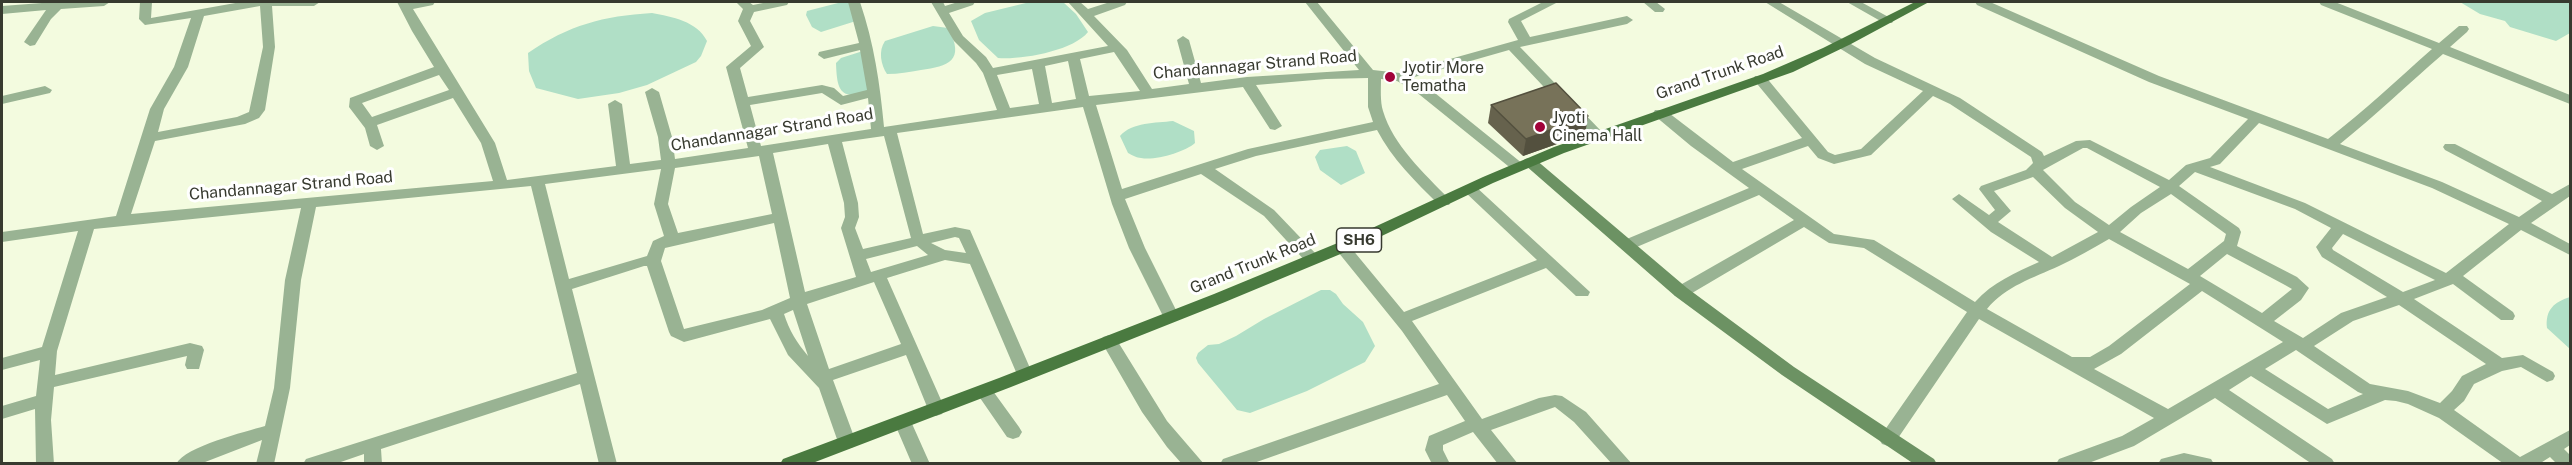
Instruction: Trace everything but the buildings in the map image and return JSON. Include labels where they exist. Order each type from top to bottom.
[{"type":"main road","name":"Grand Trunk Road","points":[[789,464],[1025,375],[1342,247],[1524,164],[1660,113],[1760,80],[1842,44],[1923,2]]},
{"type":"street","points":[[2,10],[76,2],[104,2]]},
{"type":"street","points":[[146,2],[145,20],[149,22],[261,2],[314,2]]},
{"type":"street","points":[[149,138],[240,121],[254,115],[258,110],[269,47],[261,2]]},
{"type":"street","points":[[429,2],[404,4],[488,143],[501,185]]},
{"type":"street","points":[[783,2],[744,3],[744,21],[759,47],[733,67],[779,217],[799,301],[847,442]]},
{"type":"street","points":[[854,2],[867,45],[884,131],[919,240],[934,254],[976,260]]},
{"type":"street","points":[[969,2],[939,6],[962,44],[981,60],[990,73],[1005,112]]},
{"type":"street","points":[[1074,2],[1117,48],[1147,92]]},
{"type":"street","points":[[1086,14],[1121,2]]},
{"type":"street","points":[[1311,2],[1371,74],[1375,106],[1383,124],[1412,170],[1444,202]]},
{"type":"street","points":[[1771,2],[1880,66],[1932,90],[1983,118],[2024,144],[2037,155],[2037,167],[2057,197],[2110,232],[2263,321],[2364,388],[2381,394],[2415,399],[2474,431],[2517,464]]},
{"type":"street","points":[[1853,2],[1888,20]]},
{"type":"street","points":[[1981,2],[2154,79],[2437,185],[2520,223],[2571,250]]},
{"type":"street","points":[[2325,2],[2346,5],[2443,49],[2571,100]]},
{"type":"street","points":[[1518,44],[1524,37],[1514,22],[1515,19],[1544,3]]},
{"type":"street","points":[[30,42],[46,17],[58,4]]},
{"type":"street","points":[[122,220],[157,110],[181,67],[199,12]]},
{"type":"street","points":[[1400,77],[1518,44],[1627,20]]},
{"type":"street","points":[[2331,144],[2373,111],[2385,97],[2443,49],[2463,29]]},
{"type":"street","points":[[1183,40],[1196,87]]},
{"type":"street","points":[[1518,44],[1568,107],[1598,136]]},
{"type":"street","points":[[824,55],[867,45]]},
{"type":"street","points":[[990,73],[1117,48]]},
{"type":"street","points":[[1073,56],[1117,196],[1137,248],[1171,316]]},
{"type":"street","points":[[1038,64],[1046,107]]},
{"type":"street","points":[[377,146],[375,134],[356,107],[355,101],[442,69]]},
{"type":"street","name":"Chandannagar Strand Road","points":[[2,237],[122,220],[309,205],[624,170],[1147,92],[1247,81],[1371,74],[1400,77],[1420,88],[1524,164]]},
{"type":"street","points":[[1760,80],[1830,159],[1866,152],[1932,90]]},
{"type":"street","points":[[1247,81],[1259,104],[1275,126]]},
{"type":"street","points":[[744,102],[822,89],[829,91],[841,101],[875,93]]},
{"type":"street","points":[[2,100],[45,90]]},
{"type":"street","points":[[369,123],[457,92]]},
{"type":"street","points":[[652,92],[665,137],[669,164],[661,204],[672,239]]},
{"type":"street","points":[[615,104],[624,170]]},
{"type":"street","points":[[1660,113],[1731,168],[1835,241],[1859,241],[1869,244],[1977,310],[2167,417]]},
{"type":"street","points":[[1888,439],[1977,310],[1990,295],[2009,282],[2110,232],[2196,166],[2215,161],[2257,117]]},
{"type":"street","points":[[1117,196],[1271,148],[1383,124]]},
{"type":"street","points":[[834,139],[851,203],[852,217],[848,228],[856,256],[871,277],[911,347],[936,409]]},
{"type":"street","points":[[1731,168],[1811,140]]},
{"type":"street","points":[[1988,222],[2004,211],[1988,194],[1986,191],[1988,188],[2037,167],[2081,144],[2090,144],[2171,187],[2234,232],[2234,238],[2196,280],[2115,350],[2093,363],[2070,363]]},
{"type":"street","points":[[2450,147],[2553,201]]},
{"type":"street","points":[[1524,164],[1627,245],[1681,292],[1788,371],[1928,464]]},
{"type":"street","points":[[2196,166],[2282,198],[2342,225],[2450,278],[2506,316]]},
{"type":"street","points":[[1203,168],[1269,213],[1312,259]]},
{"type":"street","points":[[537,181],[608,464]]},
{"type":"street","points":[[1470,189],[1582,292]]},
{"type":"street","points":[[1627,245],[1760,189]]},
{"type":"street","points":[[2065,464],[2128,441],[2251,368],[2347,318],[2450,278],[2520,223],[2571,189]]},
{"type":"street","points":[[1959,199],[1988,222],[2051,263]]},
{"type":"street","points":[[265,464],[282,388],[293,280],[309,205]]},
{"type":"street","points":[[779,217],[672,239],[658,245],[653,261],[680,335],[700,333],[776,312],[799,301],[945,255]]},
{"type":"street","points":[[1681,292],[1804,221]]},
{"type":"street","points":[[45,464],[42,420],[49,351],[88,224]]},
{"type":"street","points":[[2342,225],[2324,250],[2401,298],[2499,365]]},
{"type":"street","points":[[856,256],[961,231],[968,238],[1025,375]]},
{"type":"street","points":[[1342,247],[1401,319],[1509,464]]},
{"type":"street","points":[[2226,247],[2301,288],[2295,296],[2263,321]]},
{"type":"street","points":[[564,286],[643,261],[653,261]]},
{"type":"street","points":[[1401,319],[1549,261]]},
{"type":"street","points":[[776,312],[787,342],[826,383]]},
{"type":"street","points":[[1109,341],[1125,371],[1179,450],[1195,464]]},
{"type":"street","points":[[826,383],[911,347]]},
{"type":"street","points":[[2,412],[45,392],[190,349],[196,350],[193,365]]},
{"type":"street","points":[[2,364],[49,351]]},
{"type":"street","points":[[2441,412],[2458,396],[2468,380],[2499,365],[2523,361],[2547,376]]},
{"type":"street","points":[[2251,368],[2327,417],[2381,394]]},
{"type":"street","points":[[312,464],[586,376]]},
{"type":"street","points":[[1229,464],[1450,387]]},
{"type":"street","points":[[2215,389],[2326,464]]},
{"type":"street","points":[[984,391],[1013,432]]},
{"type":"street","points":[[1441,464],[1434,450],[1435,441],[1549,403],[1562,402],[1623,464]]},
{"type":"street","points":[[903,422],[921,464]]},
{"type":"street","points":[[185,464],[199,455],[272,430]]},
{"type":"street","points":[[2523,464],[2571,437]]},
{"type":"street","points":[[372,445],[374,464]]},
{"type":"street","points":[[2551,448],[2569,464]]},
{"type":"street","points":[[2167,464],[2184,460],[2205,464]]},
{"type":"shaded area","points":[[842,2],[851,3],[856,21],[821,32],[812,27],[806,15],[807,11]]},
{"type":"shaded area","points":[[1030,2],[1063,2],[1076,14],[1088,32],[1071,44],[1046,53],[998,58],[979,40],[971,21],[985,13]]},
{"type":"shaded area","points":[[2460,2],[2570,2],[2570,33],[2556,41],[2510,27],[2505,21],[2480,14]]},
{"type":"shaded area","points":[[652,13],[683,21],[703,34],[707,41],[696,62],[647,85],[619,93],[578,99],[536,88],[529,71],[528,53],[543,43],[587,24]]},
{"type":"shaded area","points":[[933,26],[948,28],[955,48],[951,60],[946,64],[931,68],[887,74],[881,58],[885,41]]},
{"type":"shaded area","points":[[863,51],[871,91],[847,94],[839,87],[836,63],[841,58]]},
{"type":"shaded area","points":[[1173,121],[1194,131],[1195,143],[1162,157],[1147,159],[1128,153],[1120,136],[1125,131],[1145,124]]},
{"type":"shaded area","points":[[1347,146],[1356,151],[1365,173],[1341,185],[1320,170],[1315,157],[1320,150]]},
{"type":"shaded area","points":[[1321,290],[1330,290],[1336,294],[1343,304],[1363,322],[1375,346],[1365,362],[1307,391],[1250,413],[1237,410],[1198,363],[1196,358],[1198,353],[1208,345],[1219,344],[1236,336]]},
{"type":"shaded area","points":[[2570,297],[2570,349],[2547,328],[2547,322],[2549,312],[2555,304]]},
{"type":"place","name":"Jyotir More Tematha","points":[[1390,77]]},
{"type":"place","name":"Jyoti Cinema Hall","points":[[1540,127]]}]
